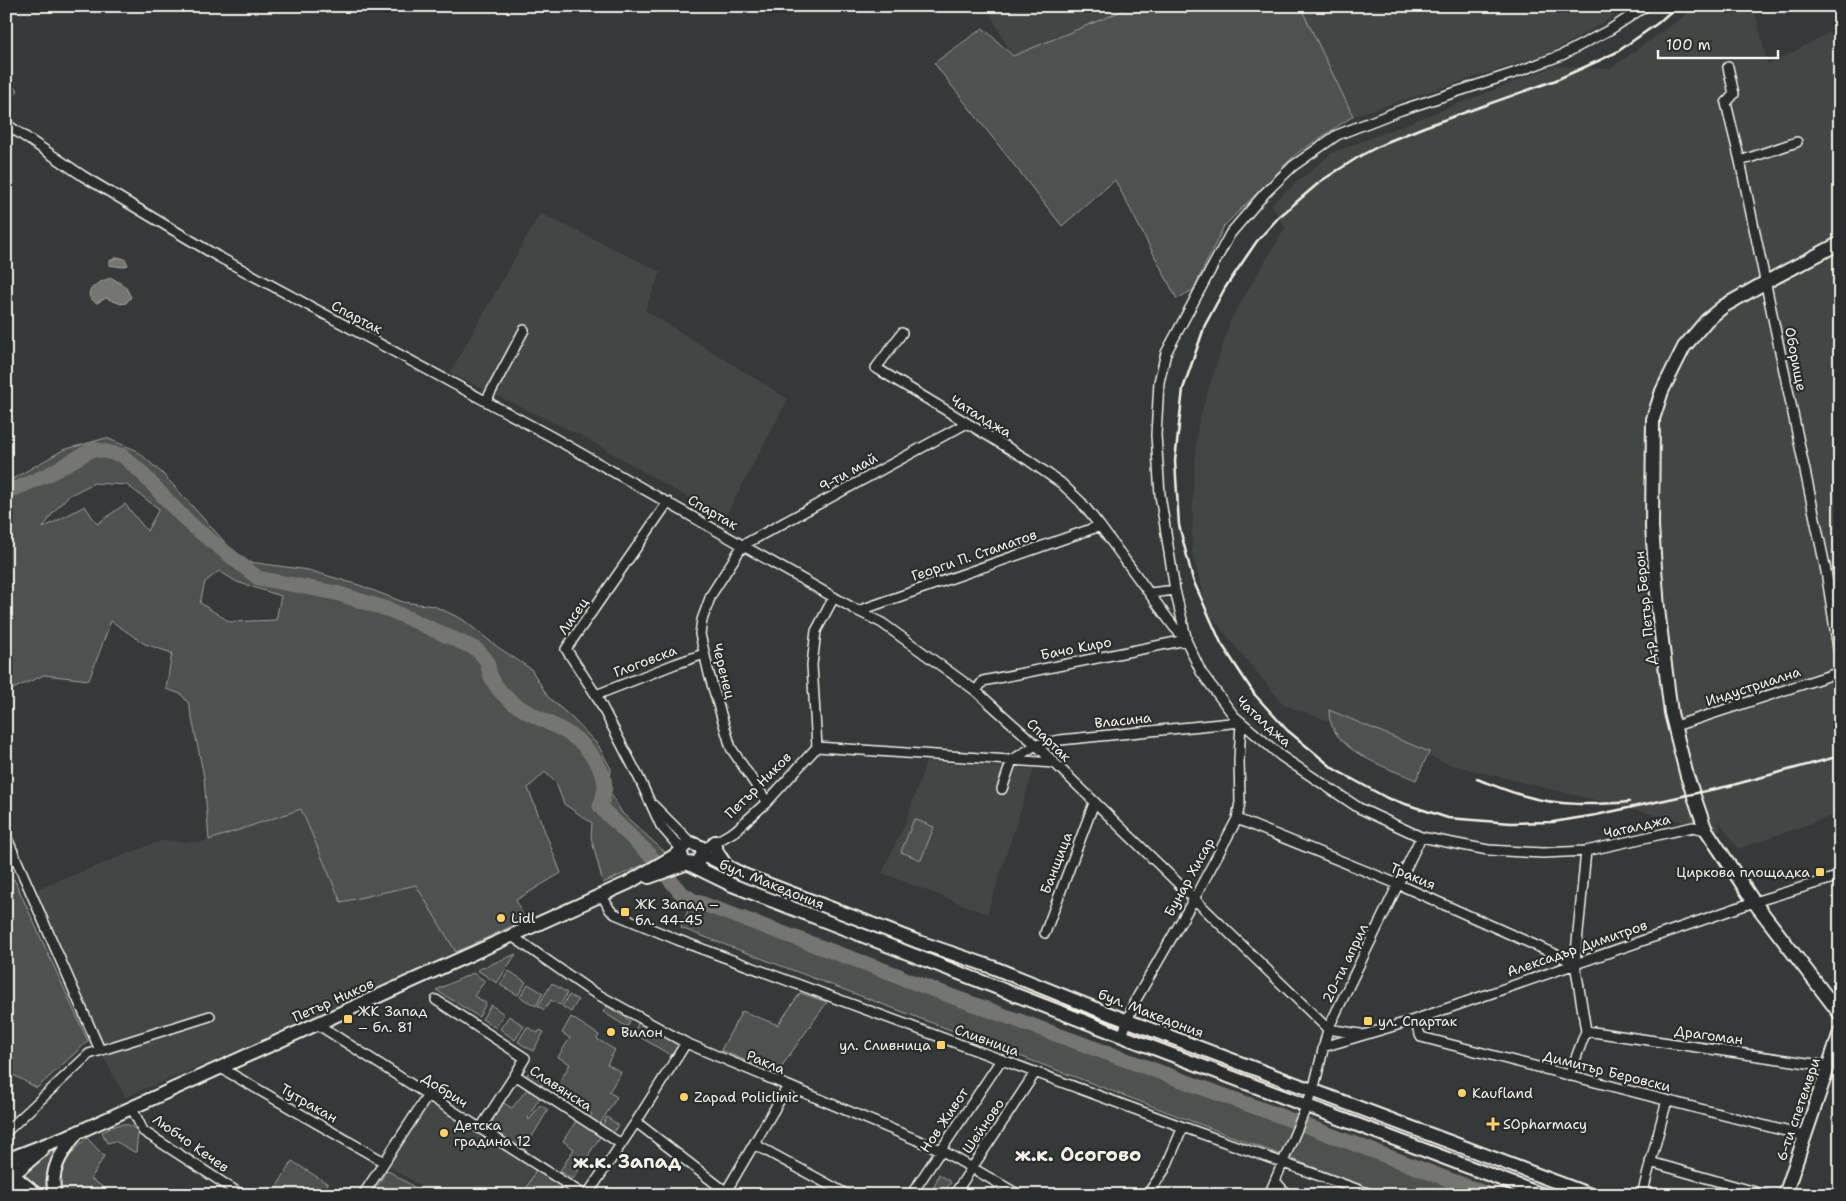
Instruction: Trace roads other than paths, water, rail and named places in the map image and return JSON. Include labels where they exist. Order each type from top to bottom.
[{"type":"street","points":[[1186,640],[1175,590],[1160,495],[1156,435],[1159,382],[1166,353],[1230,234],[1264,194],[1293,166],[1337,135],[1401,110],[1514,73],[1562,55],[1611,29],[1646,6]]},
{"type":"street","name":"Оборище","points":[[1728,67],[1734,94],[1726,103],[1766,282],[1826,571],[1840,661]]},
{"type":"street","name":"Спартак","points":[[6,124],[83,176],[217,256],[486,401],[668,502],[858,611],[882,622],[976,691],[1036,745],[1328,1029]]},
{"type":"street","points":[[1740,161],[1798,142]]},
{"type":"street","name":"Д-р Петър Берон","points":[[1840,243],[1724,306],[1707,320],[1691,338],[1672,367],[1653,419],[1652,527],[1658,609],[1671,713],[1686,776],[1706,830],[1754,902],[1840,1014]]},
{"type":"street","points":[[486,401],[524,330]]},
{"type":"street","name":"Чаталджа","points":[[902,333],[876,368],[1028,460],[1061,483],[1082,502],[1174,627],[1186,640],[1201,672],[1234,716],[1281,756],[1359,808],[1421,837],[1488,850],[1542,853],[1586,851],[1693,827],[1706,830]]},
{"type":"street","name":"9-ти май","points":[[743,545],[967,423]]},
{"type":"street","name":"Лисец","points":[[668,502],[566,649],[596,695],[651,803],[692,852]]},
{"type":"street","name":"Георги П. Стаматов","points":[[858,611],[1100,526]]},
{"type":"street","name":"Черенец","points":[[743,545],[711,595],[702,620],[700,634],[731,748],[767,802]]},
{"type":"street","points":[[1150,593],[1175,590]]},
{"type":"street","points":[[834,597],[816,631],[812,665],[817,747],[1054,763]]},
{"type":"street","name":"Бачо Киро","points":[[976,691],[983,681],[1186,640]]},
{"type":"street","name":"Глоговска","points":[[596,695],[704,654]]},
{"type":"street","name":"Индустриална","points":[[1675,726],[1840,672]]},
{"type":"street","name":"Власина","points":[[1012,760],[1036,745],[1060,740],[1241,722]]},
{"type":"street","name":"Бунар Хисар","points":[[1122,1036],[1126,1020],[1134,1003],[1194,900],[1238,819],[1241,722]]},
{"type":"street","name":"Петър Ников","points":[[6,1160],[76,1133],[132,1108],[668,866],[692,852],[716,842],[735,831],[767,802],[817,747]]},
{"type":"street","points":[[1002,790],[1012,760]]},
{"type":"street","name":"Банщица","points":[[1044,933],[1094,803]]},
{"type":"street","name":"Тракия","points":[[1238,819],[1400,885],[1575,962]]},
{"type":"street","points":[[6,836],[100,1050]]},
{"type":"street","name":"20-ти април","points":[[1269,1195],[1306,1109],[1328,1029],[1400,885],[1421,837]]},
{"type":"street","points":[[716,842],[717,852],[726,866]]},
{"type":"street","points":[[1569,1076],[1586,1030],[1575,962],[1586,851]]},
{"type":"street","name":"бул. Македония","points":[[692,852],[744,875],[916,941],[992,967],[1126,1020],[1591,1195]]},
{"type":"street","name":"бул. Македония","points":[[692,852],[732,886],[1306,1109],[1543,1195]]},
{"type":"street","name":"Алексадър Димитров","points":[[1323,1047],[1414,1020],[1575,962],[1754,902],[1840,876]]},
{"type":"street","name":"Сливница","points":[[602,895],[610,910],[615,914],[669,937],[1373,1195]]},
{"type":"street","name":"Ракла","points":[[512,936],[588,990],[686,1042],[941,1150],[1019,1195]]},
{"type":"street","name":"Славянска","points":[[436,1000],[526,1058],[515,1075],[622,1144]]},
{"type":"street","points":[[6,1132],[89,1054],[210,1016]]},
{"type":"street","name":"Димитър Беровски","points":[[1414,1020],[1421,1037],[1805,1136]]},
{"type":"street","name":"Добрич","points":[[316,1024],[480,1129],[589,1194]]},
{"type":"street","points":[[1328,1029],[1364,1034]]},
{"type":"street","name":"Драгоман","points":[[1586,1030],[1828,1066]]},
{"type":"street","name":"6-ти спетември","points":[[1785,1195],[1840,1032]]},
{"type":"street","points":[[589,1194],[686,1042]]},
{"type":"street","name":"Нов Живот","points":[[911,1195],[1001,1060]]},
{"type":"street","name":"Тутракан","points":[[221,1068],[384,1162]]},
{"type":"street","name":"Шейново","points":[[954,1195],[1036,1073]]},
{"type":"street","points":[[480,1129],[515,1075]]},
{"type":"street","points":[[636,1122],[727,1194],[788,1086]]},
{"type":"street","points":[[363,1195],[428,1095]]},
{"type":"street","points":[[1642,1195],[1667,1100]]},
{"type":"street","name":"Любчо Кечев","points":[[132,1108],[144,1131],[242,1195]]},
{"type":"street","points":[[1147,1195],[1165,1169],[1184,1127]]},
{"type":"street","points":[[55,1195],[53,1180],[56,1166],[62,1153],[76,1133]]},
{"type":"street","name":"Петър Ников","points":[[11,1179],[50,1143]]},
{"type":"street","points":[[754,1144],[848,1195]]},
{"type":"street","points":[[6,1160],[12,1163],[11,1179],[24,1195]]},
{"type":"street","points":[[1650,1162],[1766,1195]]},
{"type":"street","points":[[11,1179],[38,1195]]},
{"type":"street","points":[[1276,1182],[1287,1195]]},
{"type":"waterway","points":[[6,490],[17,488],[49,474],[93,449],[122,455],[195,528],[258,578],[336,593],[390,610],[476,649],[487,661],[494,683],[508,699],[520,708],[567,732],[588,750],[603,774],[605,789],[600,806],[649,854],[680,892],[692,900],[1490,1195]]},
{"type":"railway","points":[[1677,6],[1658,23],[1617,52],[1598,61],[1556,80],[1424,127],[1387,142],[1360,156],[1321,181],[1279,217],[1257,241],[1225,288],[1205,325],[1183,389],[1175,461],[1179,525],[1193,580],[1221,643],[1255,695],[1287,730],[1334,769],[1387,798],[1448,818],[1511,823],[1553,822],[1596,815],[1729,786],[1840,756]]},
{"type":"railway","points":[[1477,779],[1519,794],[1550,802],[1589,804],[1629,802]]},
{"type":"place","name":"Циркова площадка","points":[[1820,872]]},
{"type":"place","name":"ЖК Запад – бл. 44-45","points":[[625,912]]},
{"type":"place","name":"Lidl","points":[[501,918]]},
{"type":"place","name":"ЖК Запад – бл. 81","points":[[348,1019]]},
{"type":"place","name":"ул. Спартак","points":[[1368,1021]]},
{"type":"place","name":"Вилон","points":[[611,1032]]},
{"type":"place","name":"ул. Сливница","points":[[941,1045]]},
{"type":"place","name":"Kaufland","points":[[1462,1093]]},
{"type":"place","name":"Zapad Policlinic","points":[[684,1097]]},
{"type":"place","name":"SOpharmacy","points":[[1493,1124]]},
{"type":"place","name":"Детска градина 12","points":[[444,1133]]},
{"type":"district","name":"ж.к. Осогово","points":[[1078,1154]]},
{"type":"district","name":"ж.к. Запад","points":[[627,1161]]}]
